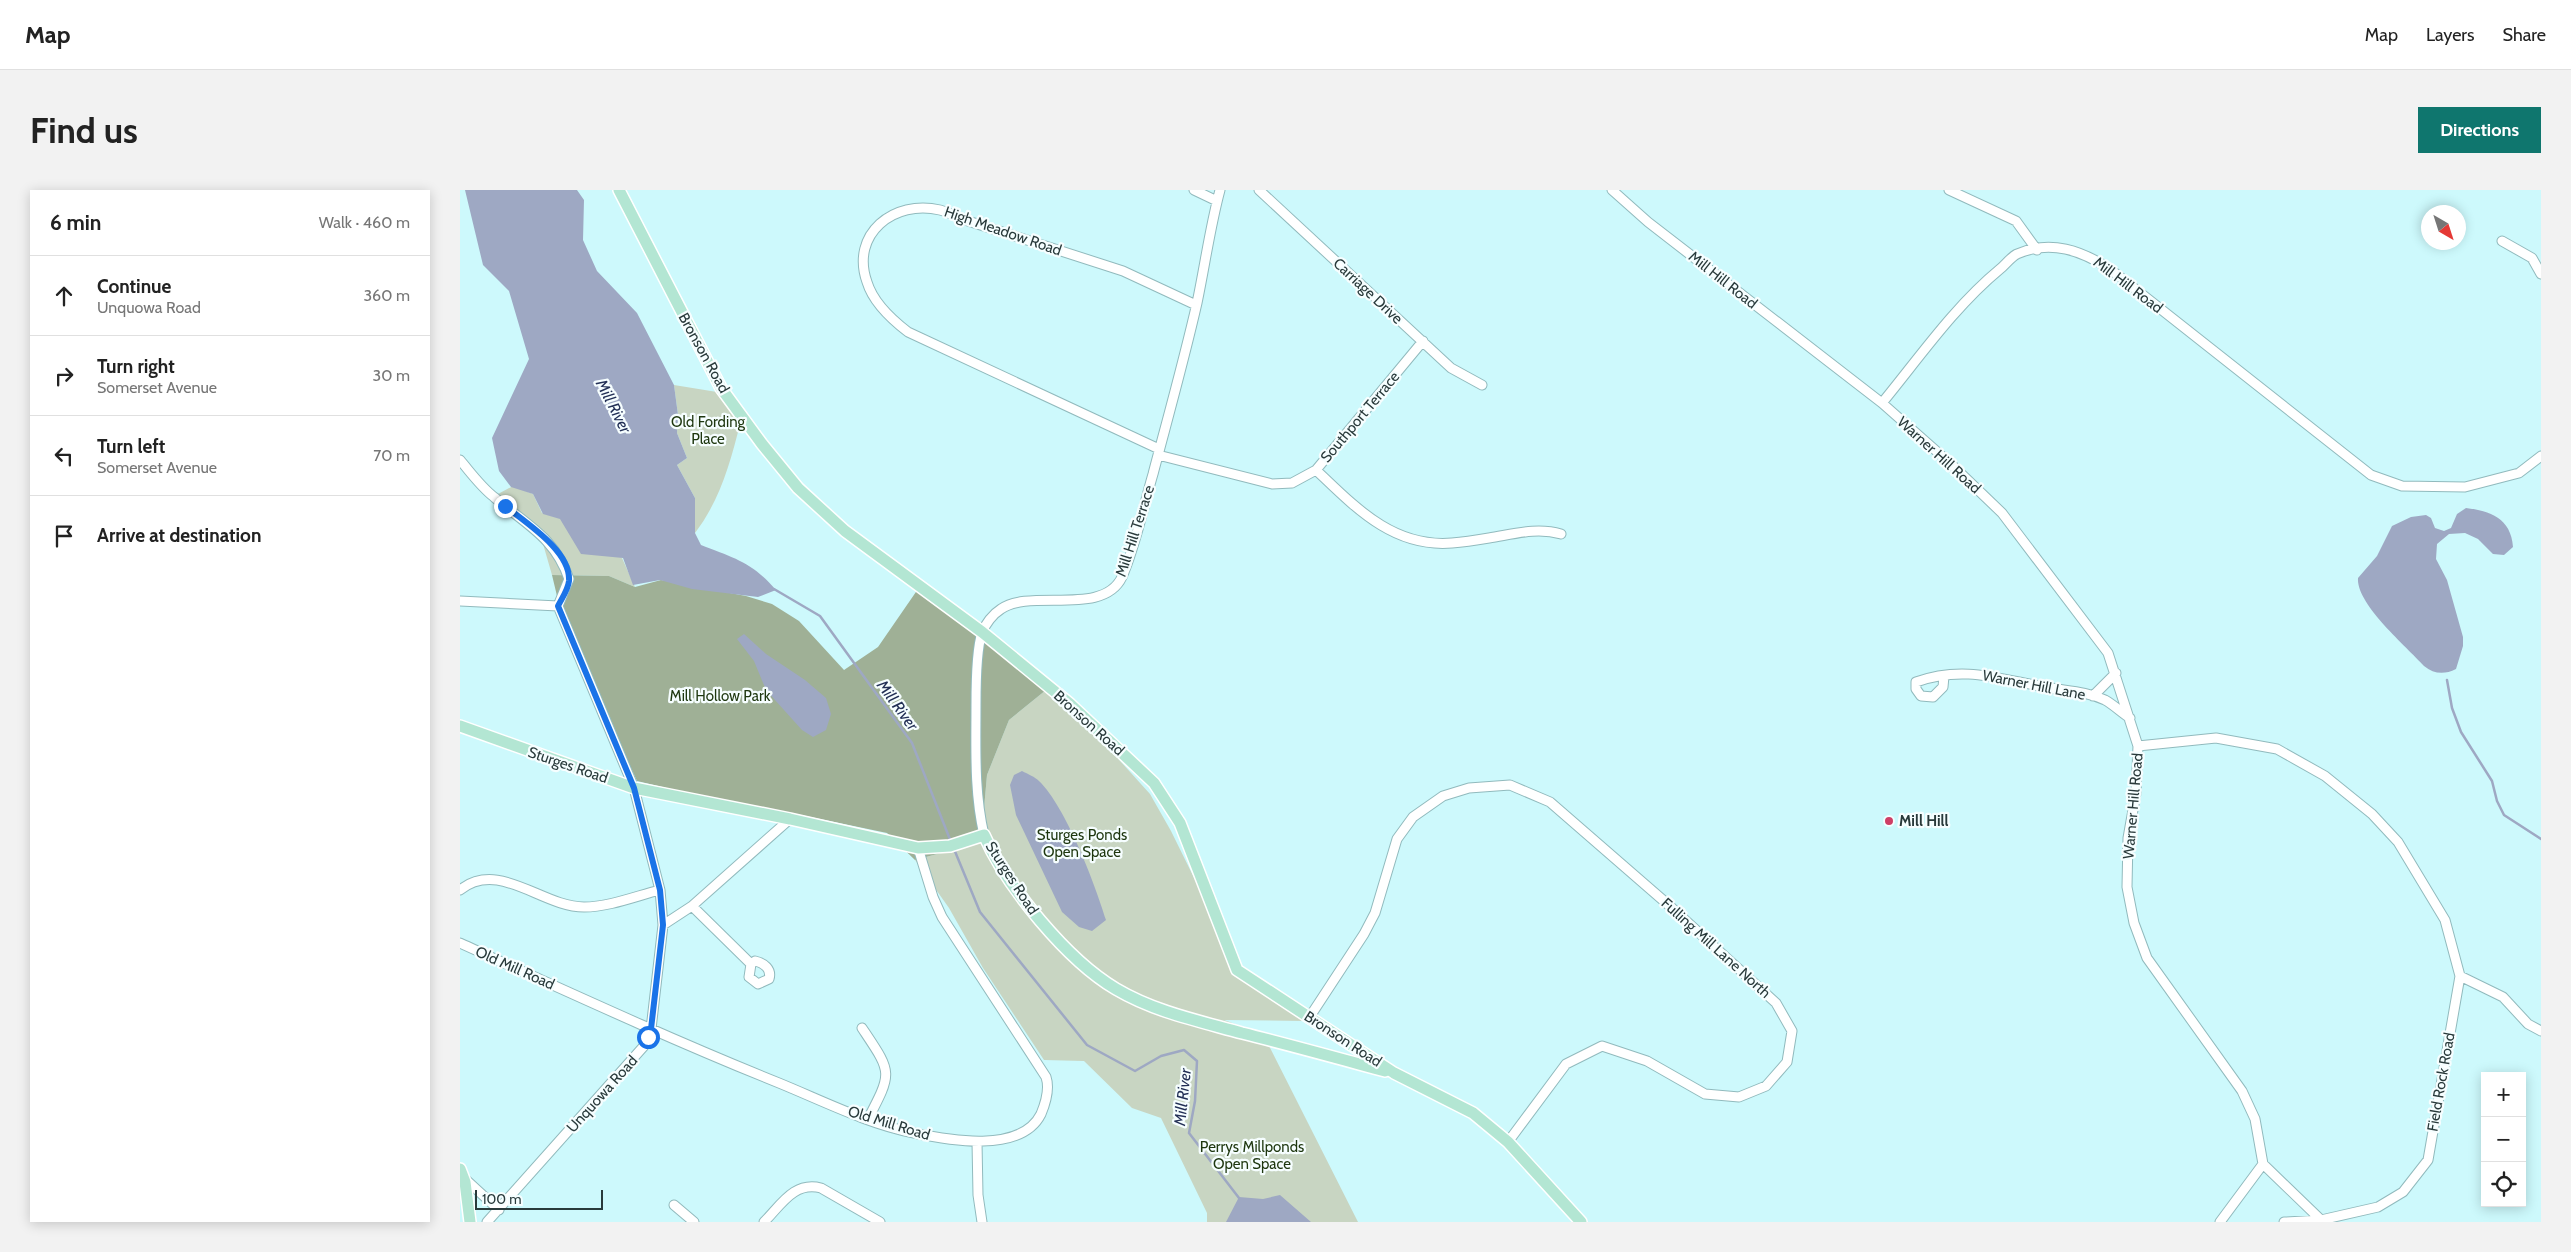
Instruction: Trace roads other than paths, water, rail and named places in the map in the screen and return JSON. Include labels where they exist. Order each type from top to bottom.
[{"type":"main road","name":"Bronson Road","points":[[619,190],[721,388],[786,474],[810,501],[846,531],[982,632],[1070,704],[1154,783],[1180,823],[1237,970],[1394,1073],[1473,1113],[1508,1142],[1581,1222]]},
{"type":"main road","name":"Sturges Road","points":[[460,726],[634,788],[922,848],[970,840],[984,835],[1032,911],[1064,947],[1091,972],[1116,989],[1169,1013],[1394,1073]]},
{"type":"main road","points":[[462,1173],[470,1222]]},
{"type":"street","points":[[1194,190],[1217,201]]},
{"type":"street","name":"Mill Hill Terrace","points":[[984,835],[976,777],[976,672],[982,632],[994,614],[1007,605],[1021,602],[1088,597],[1108,592],[1116,586],[1133,545],[1159,452],[1196,305],[1220,190]]},
{"type":"street","name":"Carriage Drive","points":[[1259,190],[1451,368],[1482,385]]},
{"type":"street","name":"Mill Hill Road","points":[[1612,190],[1647,222],[1882,403],[1977,288],[2017,255],[2054,248],[2074,250],[2088,255],[2110,270],[2371,475],[2402,486],[2465,487],[2519,473],[2541,456]]},
{"type":"street","points":[[1949,190],[2016,221],[2037,250]]},
{"type":"street","name":"High Meadow Road","points":[[1196,305],[1122,271],[965,220],[940,210],[919,208],[896,212],[879,226],[866,248],[863,264],[870,290],[888,314],[908,332],[1159,452],[1272,484],[1292,483],[1316,470]]},
{"type":"street","points":[[2502,241],[2532,258],[2541,274]]},
{"type":"street","name":"Southport Terrace","points":[[1423,341],[1316,470],[1374,522],[1400,536],[1420,542],[1452,544],[1544,529],[1561,534]]},
{"type":"street","name":"Warner Hill Road","points":[[1882,403],[2002,513],[2104,646],[2116,673],[2138,746],[2136,793],[2128,838],[2127,887],[2134,923],[2147,958],[2242,1091],[2255,1119],[2263,1164]]},
{"type":"street","points":[[460,460],[493,496],[538,532],[555,549],[569,579],[558,606],[460,601]]},
{"type":"street","name":"Unquowa Road","points":[[487,1222],[638,1055],[651,1029],[663,925],[660,890],[634,788],[558,606]]},
{"type":"street","name":"Warner Hill Lane","points":[[1944,676],[1979,673],[2093,696],[2105,701],[2130,718]]},
{"type":"street","name":"Warner Hill Lane","points":[[2093,696],[2116,673]]},
{"type":"street","points":[[2138,746],[2216,738],[2277,749],[2325,776],[2372,814],[2398,842],[2445,920],[2460,976],[2502,997],[2528,1024],[2541,1032]]},
{"type":"street","name":"Fulling Mill Lane North","points":[[1309,1018],[1364,934],[1375,913],[1397,839],[1413,817],[1443,796],[1469,788],[1510,786],[1550,802],[1672,908],[1776,1003],[1792,1031],[1787,1062],[1766,1086],[1739,1097],[1705,1094],[1647,1061],[1602,1046],[1566,1064],[1508,1142]]},
{"type":"street","points":[[663,925],[692,906],[790,819]]},
{"type":"street","name":"Old Mill Road","points":[[460,943],[726,1062],[868,1119],[913,1133],[977,1142],[1000,1139],[1031,1126],[1042,1111],[1048,1091],[1047,1080],[940,912],[922,848]]},
{"type":"street","points":[[460,890],[474,882],[492,879],[566,905],[585,907],[660,890]]},
{"type":"street","points":[[692,906],[751,964]]},
{"type":"street","name":"Field Rock Road","points":[[2284,1222],[2321,1220],[2378,1207],[2404,1192],[2428,1160],[2460,976]]},
{"type":"street","points":[[862,1028],[882,1058],[887,1072],[884,1089],[868,1119]]},
{"type":"street","points":[[977,1142],[978,1195],[982,1222]]},
{"type":"street","points":[[2220,1222],[2263,1164],[2321,1220]]},
{"type":"street","points":[[462,1173],[498,1210]]},
{"type":"street","points":[[764,1222],[785,1200],[805,1186],[821,1188],[880,1222]]},
{"type":"street","points":[[674,1205],[694,1222]]},
{"type":"water","points":[[465,190],[577,190],[584,200],[583,240],[597,271],[637,313],[674,385],[678,415],[677,433],[687,458],[677,465],[695,498],[695,533],[701,545],[742,562],[759,573],[776,590],[758,597],[692,589],[660,580],[633,585],[623,558],[581,554],[560,519],[543,514],[533,494],[511,487],[499,471],[492,438],[529,359],[509,291],[483,265]]},
{"type":"water","points":[[2466,508],[2483,511],[2498,518],[2508,529],[2513,547],[2504,555],[2493,554],[2478,539],[2465,533],[2449,534],[2437,544],[2436,559],[2447,580],[2463,637],[2463,646],[2456,669],[2439,673],[2424,666],[2373,612],[2365,600],[2358,578],[2377,556],[2392,526],[2411,517],[2426,515],[2431,518],[2435,528],[2444,531],[2451,528],[2457,514]]},
{"type":"water","points":[[744,634],[766,654],[805,680],[826,698],[831,714],[826,730],[813,737],[802,730],[766,690],[754,661],[737,639]]},
{"type":"water","points":[[1022,771],[1037,780],[1049,793],[1079,847],[1106,920],[1092,931],[1079,927],[1062,912],[1016,815],[1010,785],[1014,775]]},
{"type":"water","points":[[1280,1195],[1311,1222],[1226,1222],[1239,1197],[1263,1199]]},
{"type":"waterway","name":"Mill River","points":[[774,589],[820,616],[912,743],[951,842]]},
{"type":"waterway","points":[[2447,680],[2452,708],[2461,732],[2492,781],[2497,801],[2504,815],[2541,839]]},
{"type":"waterway","name":"Mill River","points":[[954,849],[980,912],[1087,1045],[1135,1071],[1161,1056],[1184,1050],[1197,1061],[1195,1101],[1189,1133],[1239,1198]]},
{"type":"place","name":"Mill Hill","points":[[1889,821]]},
{"type":"park label","name":"Old Fording Place","points":[[708,430]]},
{"type":"park label","name":"Mill Hollow Park","points":[[720,696]]},
{"type":"park label","name":"Sturges Ponds Open Space","points":[[1082,844]]},
{"type":"park label","name":"Perrys Millponds Open Space","points":[[1252,1156]]}]
